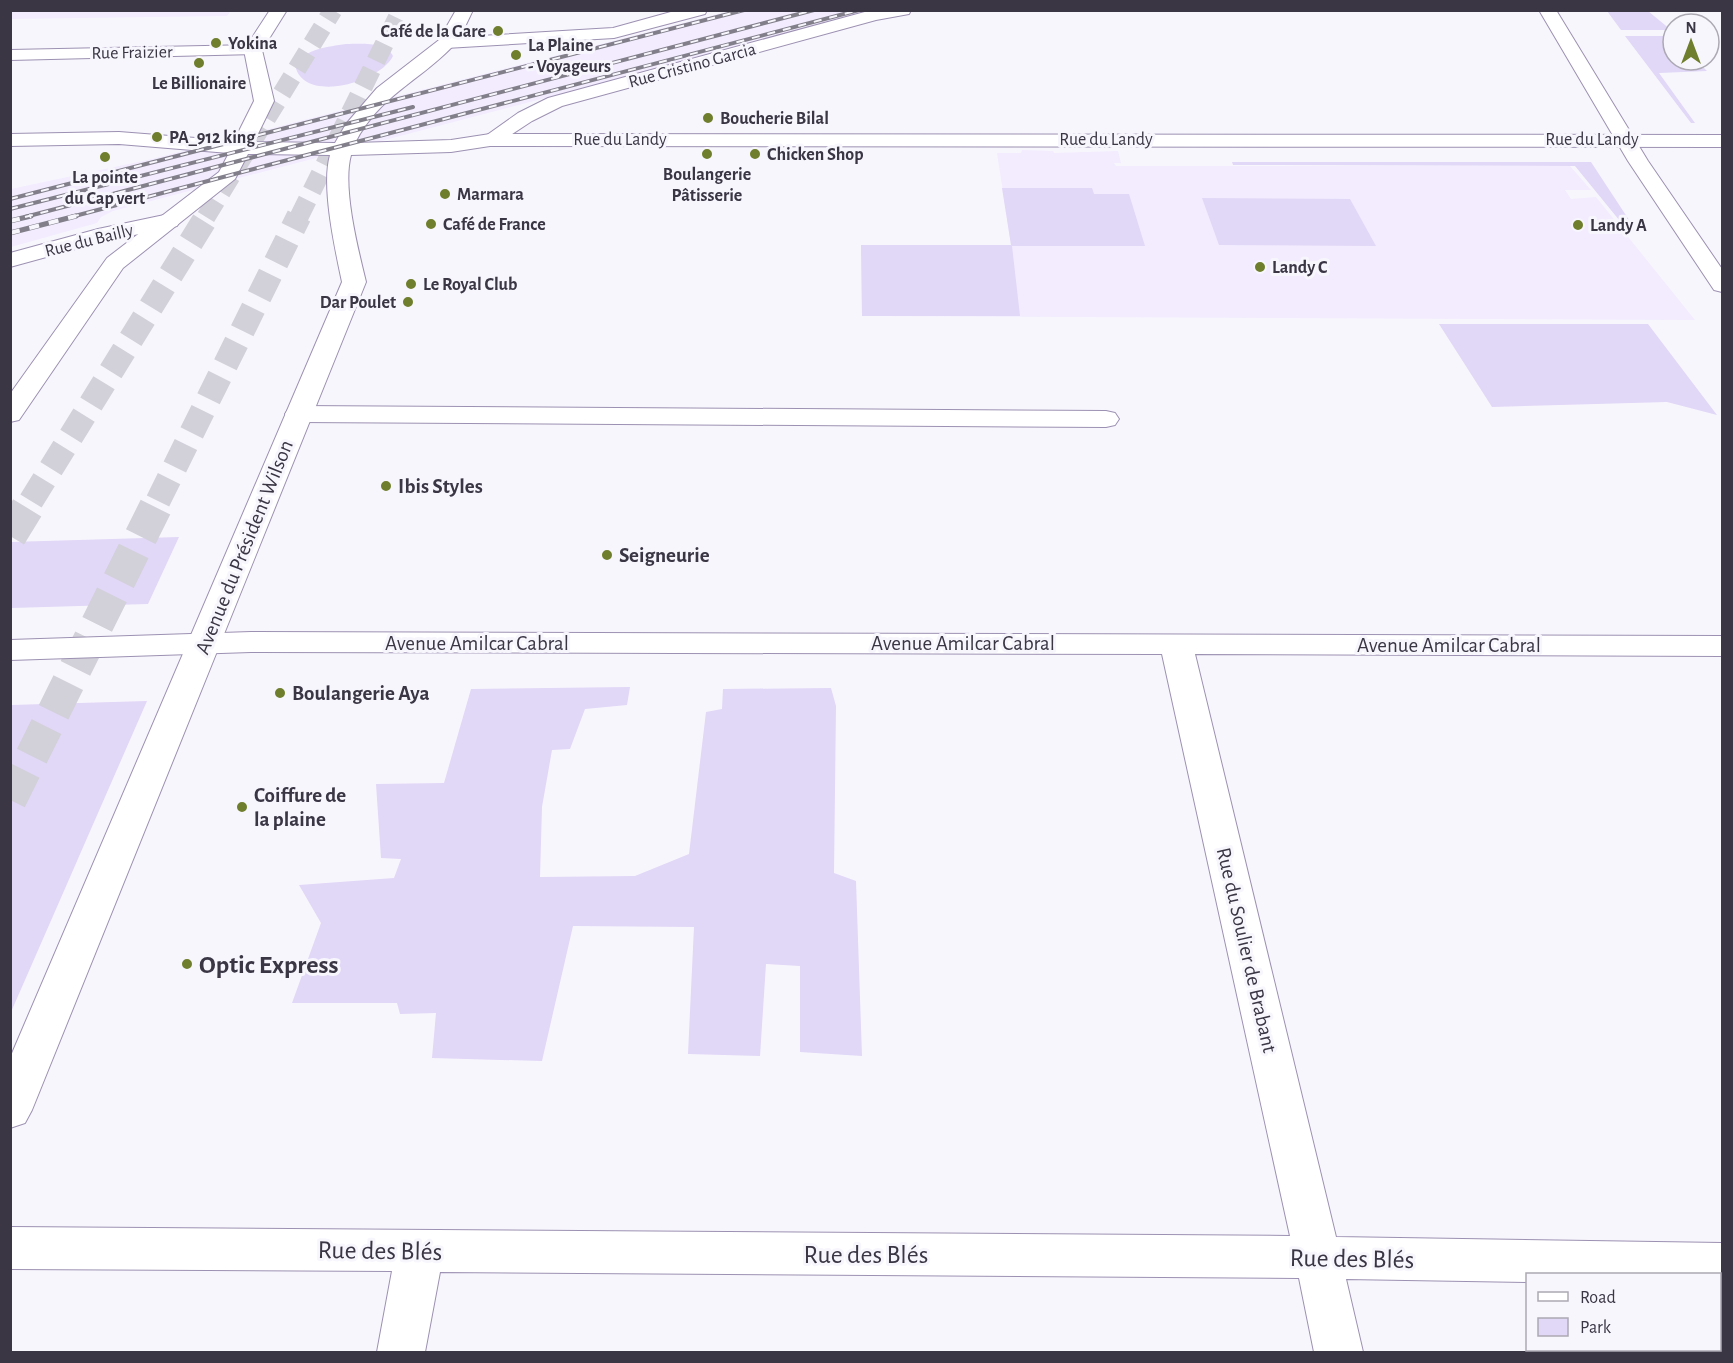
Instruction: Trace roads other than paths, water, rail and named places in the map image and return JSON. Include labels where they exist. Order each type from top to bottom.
[{"type":"street","points":[[10,414],[115,263],[228,175],[244,131],[264,101],[253,50],[279,10]]},
{"type":"street","name":"Avenue du Président Wilson","points":[[10,1110],[191,680],[354,282],[347,252],[336,170],[342,149],[353,128],[384,92],[446,43],[465,10]]},
{"type":"street","points":[[446,43],[614,33],[699,10]]},
{"type":"street","name":"Rue Cristino Garcia","points":[[490,140],[525,117],[555,102],[874,15],[903,10]]},
{"type":"street","points":[[1547,10],[1624,139],[1722,285]]},
{"type":"street","name":"Rue Fraizier","points":[[10,55],[253,50]]},
{"type":"street","name":"Rue du Landy","points":[[331,128],[454,133],[490,140]]},
{"type":"street","name":"Rue du Landy","points":[[119,138],[168,130],[244,131],[342,149],[451,146],[490,140],[1624,139],[1722,141]]},
{"type":"street","name":"Rue du Landy","points":[[10,140],[119,138],[244,131]]},
{"type":"street","name":"Rue du Bailly","points":[[10,260],[98,236],[169,221]]},
{"type":"street","points":[[298,414],[1106,419]]},
{"type":"street","name":"Avenue Amilcar Cabral","points":[[10,650],[204,644],[1176,643],[1722,646]]},
{"type":"street","name":"Rue du Soulier de Brabant","points":[[1176,643],[1318,1257],[1338,1353]]},
{"type":"street","name":"Rue des Blés","points":[[10,1248],[1318,1257],[1722,1264]]},
{"type":"street","points":[[401,1353],[420,1250]]},
{"type":"tunnel","points":[[206,217],[333,10]]},
{"type":"tunnel","points":[[299,217],[401,10]]},
{"type":"tunnel","points":[[31,501],[207,216]]},
{"type":"tunnel","points":[[158,501],[299,216]]},
{"type":"tunnel","points":[[10,536],[32,500]]},
{"type":"tunnel","points":[[10,800],[159,500]]},
{"type":"railway","points":[[10,199],[744,10]]},
{"type":"railway","points":[[25,217],[814,10]]},
{"type":"railway","points":[[71,217],[859,10]]},
{"type":"railway","points":[[10,209],[413,107]]},
{"type":"railway","points":[[10,221],[31,216]]},
{"type":"railway","points":[[10,233],[76,216]]},
{"type":"place","name":"Café de la Gare","points":[[498,31]]},
{"type":"place","name":"Yokina","points":[[216,43]]},
{"type":"place","name":"La Plaine - Voyageurs","points":[[516,55]]},
{"type":"place","name":"Le Billionaire","points":[[199,63]]},
{"type":"place","name":"Boucherie Bilal","points":[[708,118]]},
{"type":"place","name":"PA_912 king","points":[[157,137]]},
{"type":"place","name":"Boulangerie Pâtisserie","points":[[707,154]]},
{"type":"place","name":"Chicken Shop","points":[[755,154]]},
{"type":"place","name":"La pointe du Cap vert","points":[[105,157]]},
{"type":"place","name":"Marmara","points":[[445,194]]},
{"type":"place","name":"Café de France","points":[[431,224]]},
{"type":"place","name":"Landy A","points":[[1578,225]]},
{"type":"place","name":"Landy C","points":[[1260,267]]},
{"type":"place","name":"Le Royal Club","points":[[411,284]]},
{"type":"place","name":"Dar Poulet","points":[[408,302]]},
{"type":"place","name":"Ibis Styles","points":[[386,486]]},
{"type":"place","name":"Seigneurie","points":[[607,555]]},
{"type":"place","name":"Boulangerie Aya","points":[[280,693]]},
{"type":"place","name":"Coiffure de la plaine","points":[[242,807]]},
{"type":"place","name":"Optic Express","points":[[187,964]]}]
